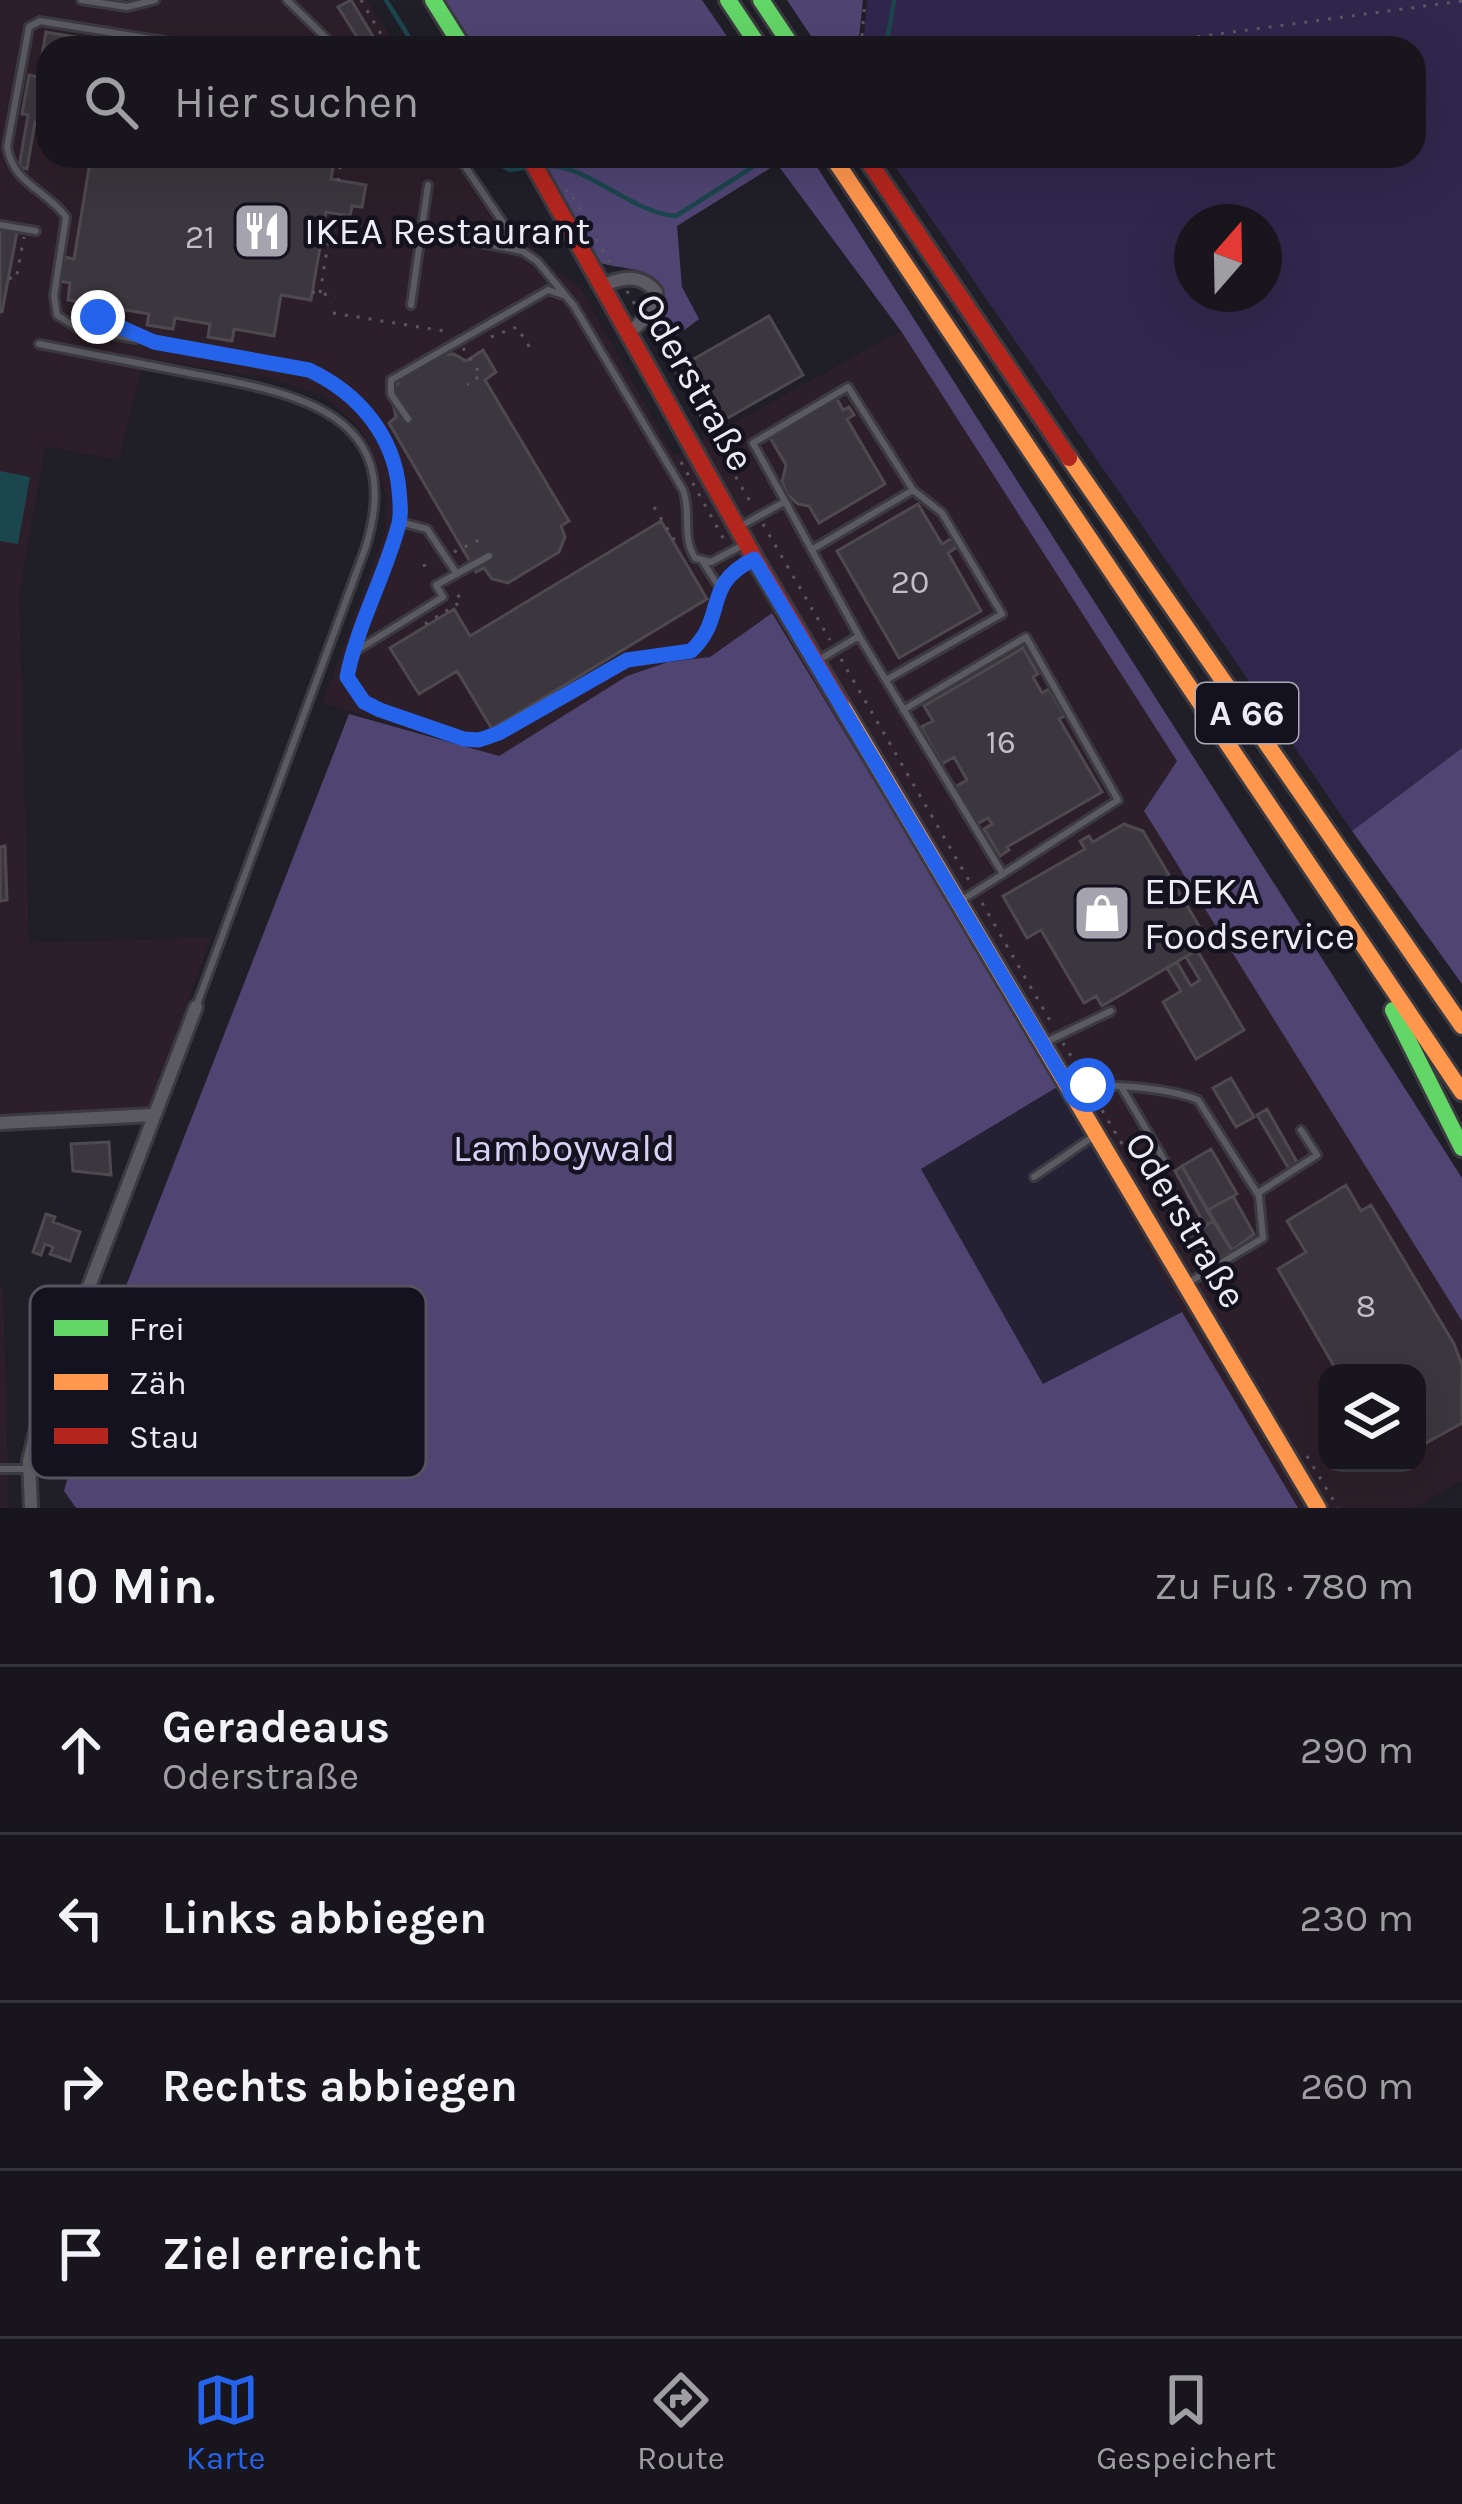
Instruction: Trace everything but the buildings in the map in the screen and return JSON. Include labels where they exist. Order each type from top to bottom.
[{"type":"main road","points":[[433,0],[456,36]]},
{"type":"main road","points":[[728,0],[752,36]]},
{"type":"main road","points":[[761,0],[785,36]]},
{"type":"main road","name":"Oderstraße","points":[[536,168],[610,282],[629,333],[746,543],[958,902],[1051,1039],[1080,1089],[1096,1134],[1318,1508]]},
{"type":"main road","name":"A 66","points":[[840,168],[1462,1092]]},
{"type":"main road","name":"A 66","points":[[873,168],[1462,1026]]},
{"type":"main road","points":[[1383,908],[1462,1007]]},
{"type":"main road","points":[[1356,934],[1462,1148]]},
{"type":"street","points":[[610,282],[644,282],[656,292],[656,308],[629,333]]},
{"type":"street","points":[[89,1286],[196,1006]]},
{"type":"street","points":[[0,1123],[153,1115]]},
{"type":"street","points":[[30,1459],[31,1508]]},
{"type":"lane","points":[[81,0],[127,8],[154,0]]},
{"type":"lane","points":[[287,0],[324,36]]},
{"type":"lane","points":[[130,36],[33,21],[7,147],[19,177],[66,217],[54,296],[57,316],[77,328],[268,360],[330,380],[355,401],[388,441],[397,470],[400,522],[347,677],[364,702],[450,736],[479,740],[627,660],[691,651],[710,628],[718,587],[740,566],[759,516],[784,502]]},
{"type":"lane","points":[[466,168],[522,250],[551,275],[574,306],[683,490],[687,543],[718,587]]},
{"type":"lane","points":[[411,305],[428,184]]},
{"type":"lane","points":[[0,225],[36,231]]},
{"type":"lane","points":[[429,233],[522,250]]},
{"type":"lane","points":[[408,419],[391,394],[391,380],[548,290],[558,291],[574,306]]},
{"type":"lane","points":[[88,303],[109,323],[154,342]]},
{"type":"lane","points":[[39,344],[293,394],[343,422],[374,474],[376,503],[365,549],[196,1006]]},
{"type":"lane","points":[[886,680],[1001,614],[942,513],[913,490],[848,387],[752,443],[860,637],[1003,874]]},
{"type":"lane","points":[[812,550],[913,490]]},
{"type":"lane","points":[[400,522],[427,529],[458,574]]},
{"type":"lane","points":[[699,560],[722,559],[746,543]]},
{"type":"lane","points":[[355,652],[443,597],[436,585],[488,556]]},
{"type":"lane","points":[[817,661],[860,637]]},
{"type":"lane","points":[[903,710],[1026,638],[1118,800],[958,902]]},
{"type":"lane","points":[[1051,1039],[1111,1011]]},
{"type":"lane","points":[[1080,1089],[1123,1088],[1198,1100],[1258,1193],[1263,1238],[1186,1284]]},
{"type":"lane","points":[[1123,1088],[1167,1165]]},
{"type":"lane","points":[[1258,1193],[1317,1155],[1301,1130]]},
{"type":"lane","points":[[1034,1177],[1096,1134]]},
{"type":"lane","points":[[0,1469],[28,1468]]},
{"type":"path","points":[[361,0],[382,36]]},
{"type":"path","points":[[862,36],[865,0]]},
{"type":"path","points":[[1203,36],[1462,1]]},
{"type":"path","points":[[338,181],[340,168]]},
{"type":"path","points":[[551,194],[568,190],[610,282],[645,320],[976,891],[1051,1039],[1080,1089],[1121,1143]]},
{"type":"path","points":[[320,293],[333,213]]},
{"type":"path","points":[[9,278],[16,279],[26,229]]},
{"type":"path","points":[[312,292],[336,296]]},
{"type":"path","points":[[333,313],[453,333],[481,375],[467,385]]},
{"type":"path","points":[[654,507],[686,558],[699,560]]},
{"type":"path","points":[[1303,1450],[1339,1508]]},
{"type":"shaded area","points":[[0,0],[367,0],[390,36],[36,36],[36,168],[472,168],[504,220],[557,272],[580,287],[674,456],[901,331],[1177,761],[1144,811],[1462,1321],[1462,1481],[1413,1508],[1298,1508],[1182,1312],[1059,1086],[771,613],[710,657],[668,662],[627,676],[499,757],[323,703],[385,532],[387,498],[377,463],[358,426],[322,395],[269,378],[144,358],[119,460],[45,446],[19,596],[29,943],[211,938],[149,1108],[0,1115]]},
{"type":"shaded area","points":[[867,0],[1462,0],[1462,748],[1352,831],[896,168],[1426,168],[1426,36],[864,36]]},
{"type":"shaded area","points":[[1059,1086],[1182,1312],[1044,1385],[921,1169]]},
{"type":"shaded area","points":[[3,1288],[9,1508],[0,1508]]},
{"type":"green space","points":[[445,0],[702,0],[727,36],[467,36]]},
{"type":"green space","points":[[787,0],[863,0],[859,36],[811,36]]},
{"type":"green space","points":[[545,168],[771,168],[677,226],[682,287],[699,319],[666,344],[653,322],[667,303],[657,282],[642,272],[600,263]]},
{"type":"green space","points":[[780,168],[818,168],[1462,1178],[1462,1321],[1144,811],[1177,761],[901,331]]},
{"type":"green space","name":"Lamboywald","points":[[772,613],[1059,1086],[921,1169],[1043,1384],[1182,1312],[1298,1508],[76,1508],[64,1491],[68,1478],[426,1478],[426,1286],[126,1286],[349,714],[499,756],[627,676],[668,662],[710,657]]},
{"type":"green space","points":[[1462,748],[1462,984],[1352,831]]},
{"type":"water","points":[[0,471],[30,477],[18,544],[0,541]]},
{"type":"waterway","points":[[386,0],[408,36]]},
{"type":"waterway","points":[[888,36],[894,0]]},
{"type":"waterway","points":[[506,168],[523,168]]},
{"type":"waterway","points":[[562,168],[642,206],[676,216],[751,168]]},
{"type":"traffic: fast","points":[[433,0],[456,36]]},
{"type":"traffic: fast","points":[[728,0],[752,36]]},
{"type":"traffic: fast","points":[[761,0],[785,36]]},
{"type":"traffic: fast","points":[[1393,1010],[1462,1148]]},
{"type":"traffic: slow","points":[[840,168],[1462,1092]]},
{"type":"traffic: slow","points":[[1069,458],[1462,1026]]},
{"type":"traffic: slow","points":[[841,704],[1318,1508]]},
{"type":"traffic: jam","points":[[536,168],[841,704]]},
{"type":"traffic: jam","points":[[873,168],[1069,458]]},
{"type":"place","name":"IKEA Restaurant","points":[[262,231]]},
{"type":"place","name":"EDEKA Foodservice","points":[[1102,913]]},
{"type":"route","points":[[98,317],[154,342],[309,370],[330,380],[376,423],[388,441],[397,470],[400,522],[347,677],[364,702],[450,736],[479,740],[499,733],[627,660],[691,651],[710,628],[718,587],[754,559],[1072,1093],[1088,1085]]}]
